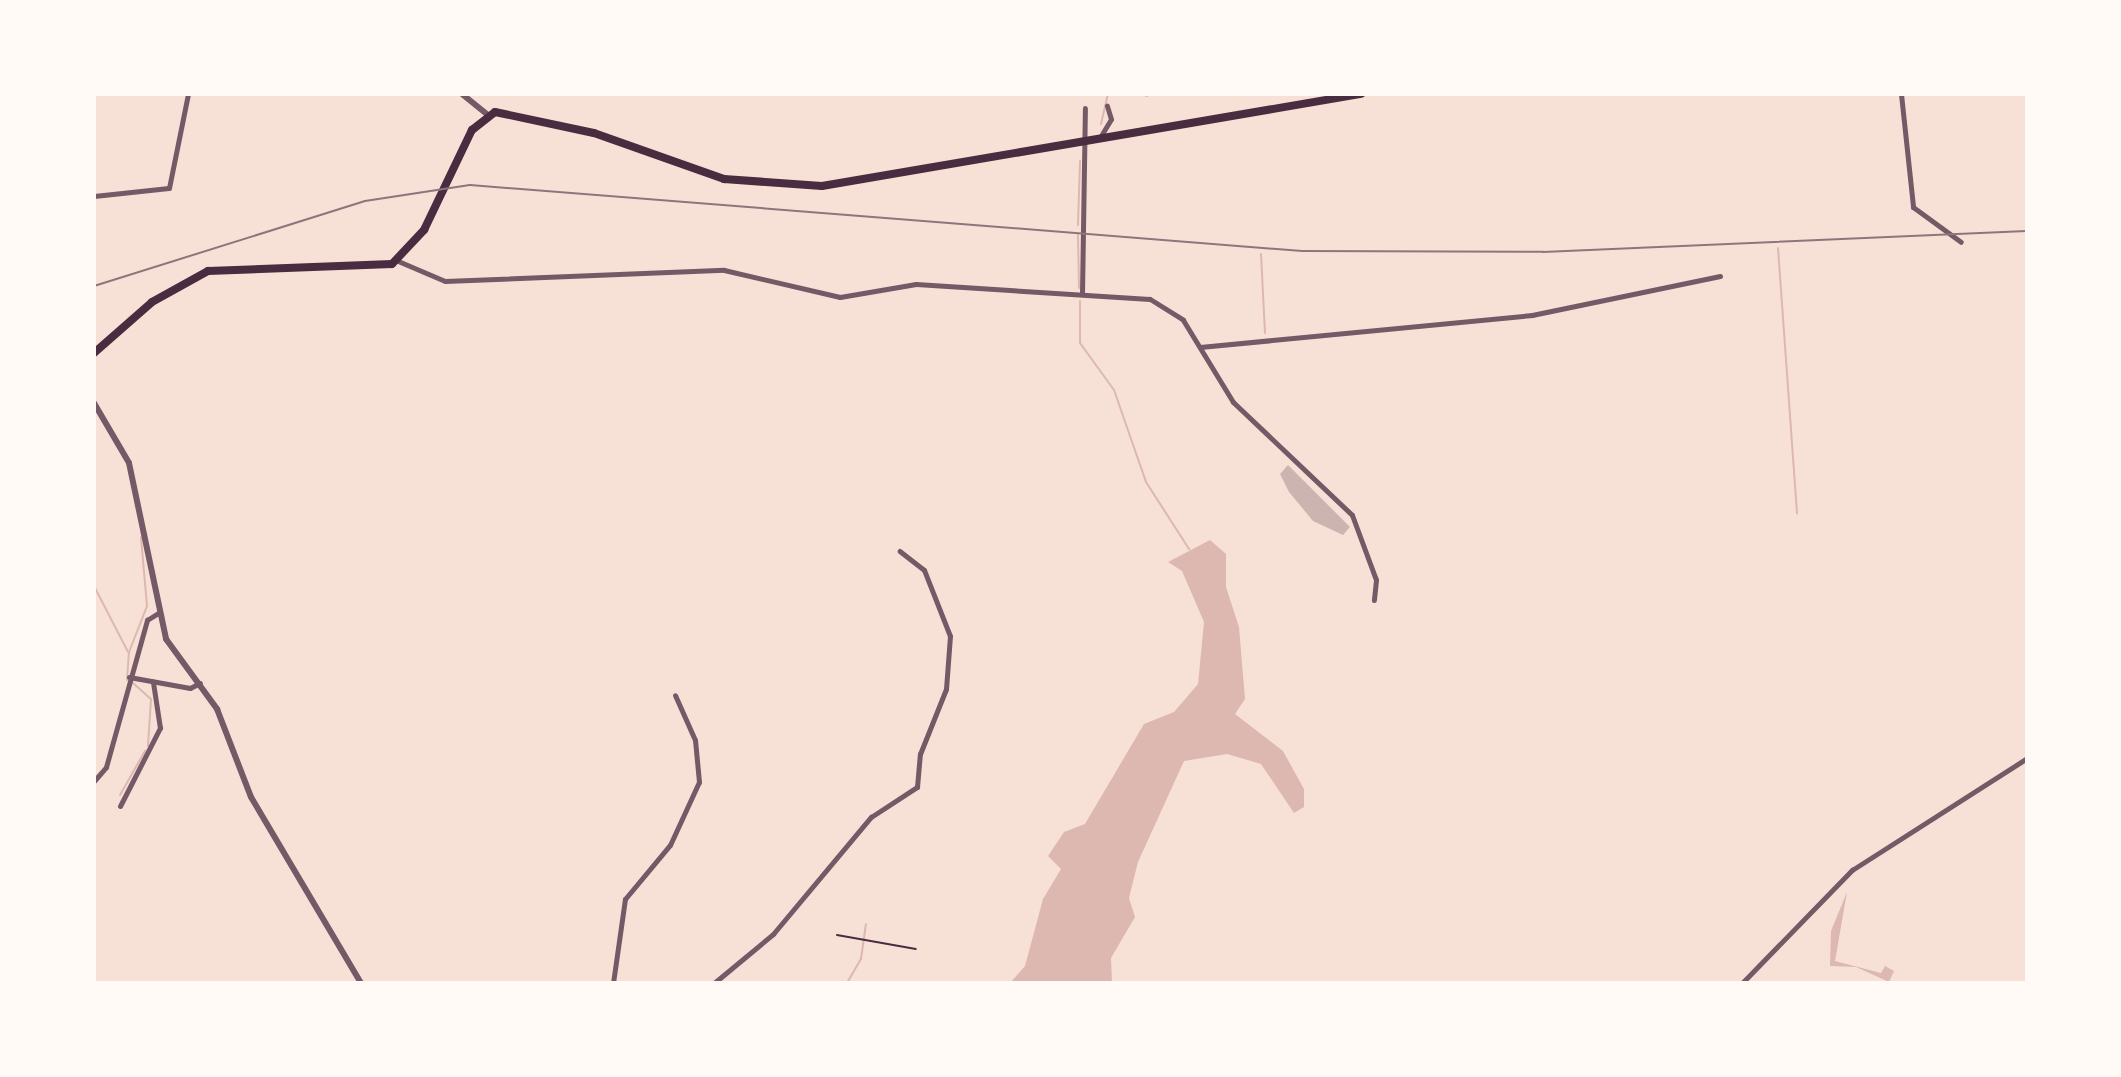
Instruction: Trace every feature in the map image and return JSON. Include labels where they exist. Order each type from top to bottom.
[{"type":"main road","points":[[94,353],[152,302],[208,271],[369,269],[398,261],[424,230],[466,138],[488,115],[551,122],[724,179],[780,186],[898,175],[1083,137],[1361,94]]},
{"type":"street","points":[[94,196],[169,188],[188,94]]},
{"type":"street","points":[[462,94],[488,115]]},
{"type":"street","points":[[1901,94],[1913,207],[1961,242]]},
{"type":"street","points":[[1102,134],[1111,119],[1107,106]]},
{"type":"street","points":[[1082,294],[1085,108]]},
{"type":"street","points":[[398,261],[445,281],[724,270],[840,297],[916,284],[1082,294],[1167,305],[1200,347],[1233,402],[1352,515],[1373,565],[1374,600]]},
{"type":"street","points":[[1200,347],[1532,315],[1720,276]]},
{"type":"street","points":[[94,403],[129,463],[158,613],[166,639],[200,683],[251,797],[361,983]]},
{"type":"street","points":[[714,983],[773,934],[871,817],[917,787],[920,754],[946,689],[950,636],[924,570],[900,551]]},
{"type":"street","points":[[94,781],[105,773],[147,620],[158,613]]},
{"type":"street","points":[[129,677],[153,682],[200,683]]},
{"type":"street","points":[[120,806],[160,728],[153,682]]},
{"type":"street","points":[[613,983],[625,899],[670,845],[699,782],[695,740],[675,695]]},
{"type":"street","points":[[1742,983],[1861,862],[2027,758]]},
{"type":"path","points":[[837,935],[916,949]]},
{"type":"shaded area","points":[[1210,540],[1226,554],[1226,587],[1239,627],[1245,699],[1235,714],[1283,751],[1304,789],[1304,807],[1294,813],[1261,764],[1227,754],[1184,761],[1138,862],[1129,898],[1135,917],[1111,958],[1112,983],[1010,983],[1025,966],[1043,899],[1061,869],[1048,856],[1064,832],[1085,824],[1144,724],[1174,712],[1198,684],[1204,622],[1182,571],[1168,562]]},
{"type":"shaded area","points":[[1847,892],[1835,961],[1881,973],[1885,966],[1894,971],[1889,982],[1856,967],[1830,966],[1831,931]]},
{"type":"building","points":[[1288,465],[1350,527],[1343,535],[1313,521],[1289,492],[1280,474]]},
{"type":"waterway","points":[[1101,124],[1108,94]]},
{"type":"waterway","points":[[1146,96],[1153,94]]},
{"type":"waterway","points":[[1078,225],[1080,161]]},
{"type":"waterway","points":[[1078,235],[1079,288]]},
{"type":"waterway","points":[[1778,248],[1797,513]]},
{"type":"waterway","points":[[1261,254],[1265,333]]},
{"type":"waterway","points":[[1080,301],[1080,343],[1114,390],[1146,482],[1189,549]]},
{"type":"waterway","points":[[127,680],[129,652],[147,606],[141,537]]},
{"type":"waterway","points":[[94,586],[128,652]]},
{"type":"waterway","points":[[133,683],[151,699],[148,746]]},
{"type":"waterway","points":[[120,795],[145,751]]},
{"type":"waterway","points":[[847,983],[861,959],[866,924]]},
{"type":"railway","points":[[94,286],[365,201],[470,185],[1302,251],[1543,252],[2027,231]]}]
